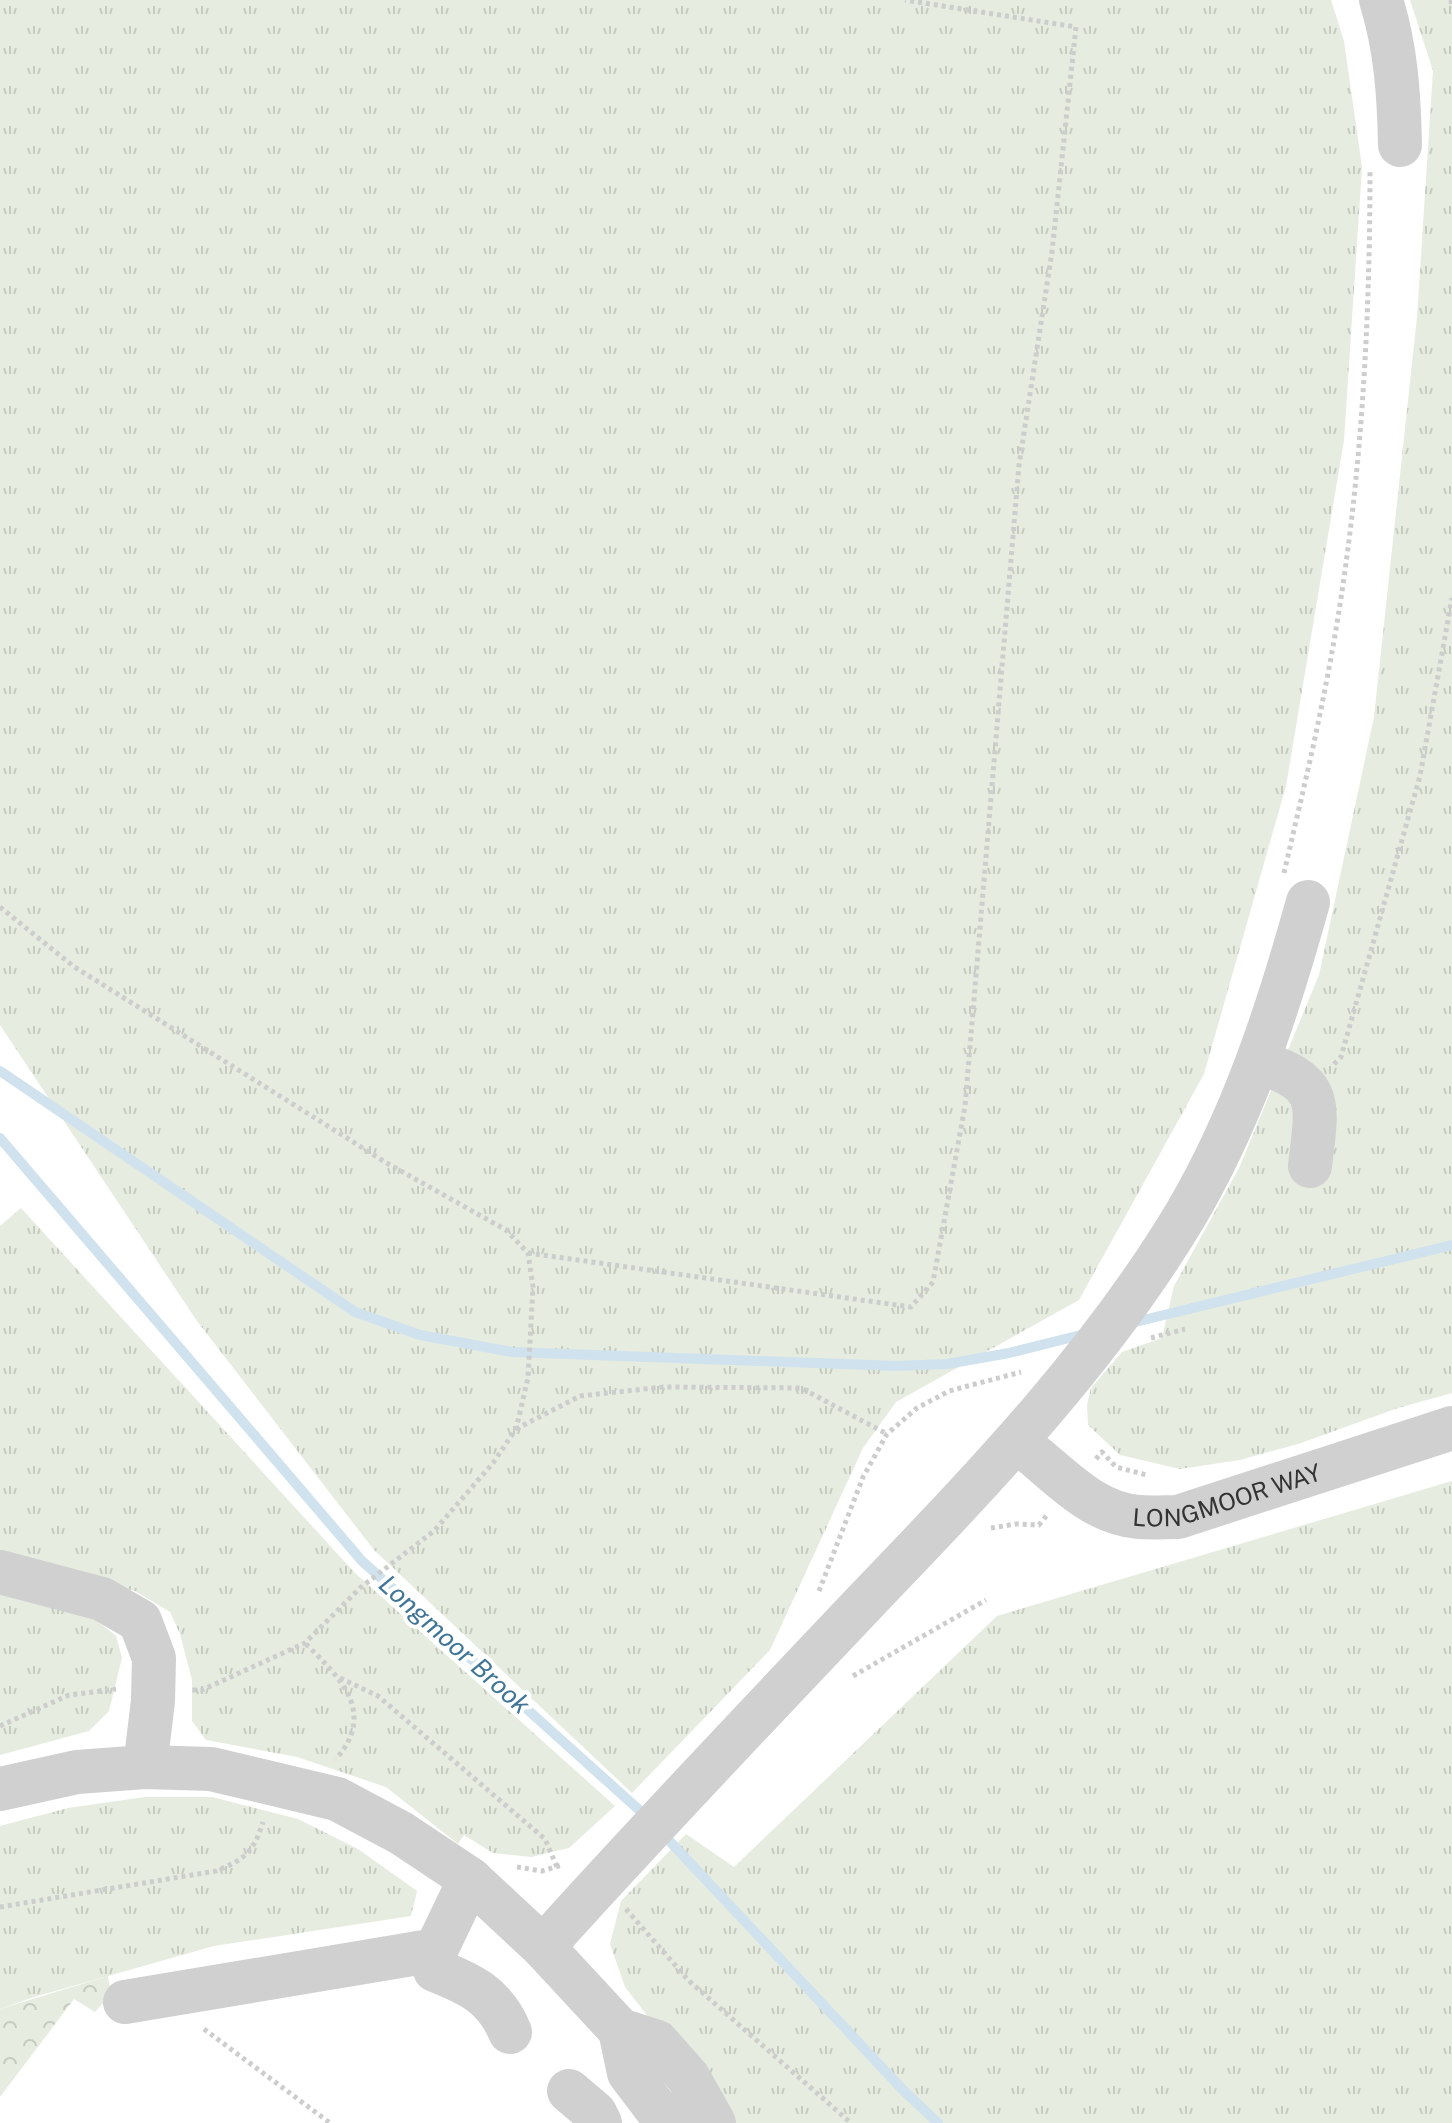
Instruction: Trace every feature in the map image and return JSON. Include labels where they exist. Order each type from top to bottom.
[{"type":"street","points":[[1381,0],[1396,65],[1385,151]]},
{"type":"street","points":[[543,1947],[582,1874],[635,1845],[1016,1441],[1141,1284],[1209,1172],[1258,1062],[1275,1017],[1295,891]]},
{"type":"street","points":[[1258,1062],[1286,1070],[1308,1086],[1316,1114],[1310,1166]]},
{"type":"street","name":"LONGMOOR WAY","points":[[1016,1441],[1071,1488],[1102,1507],[1136,1517],[1178,1517],[1452,1428]]},
{"type":"street","points":[[0,1572],[102,1599],[140,1621],[154,1658],[153,1701],[145,1767]]},
{"type":"street","points":[[0,1789],[77,1772],[145,1767],[211,1769],[337,1799],[401,1833],[489,1872],[543,1947],[620,2030],[657,2042],[688,2077],[714,2123]]},
{"type":"street","points":[[489,1872],[436,1950],[435,1970],[470,1984],[501,2011],[510,2032]]},
{"type":"street","points":[[125,2002],[436,1950]]},
{"type":"street","points":[[620,2030],[629,2073],[667,2123]]},
{"type":"street","points":[[569,2091],[595,2113],[600,2123]]},
{"type":"path","points":[[528,1253],[911,1307],[933,1282],[965,1106],[1019,465],[1052,252],[1076,27],[905,0]]},
{"type":"path","points":[[1451,0],[1452,8]]},
{"type":"path","points":[[1295,891],[1354,491],[1368,307],[1385,151]]},
{"type":"path","points":[[1308,1086],[1341,1057],[1420,776],[1452,598]]},
{"type":"path","points":[[0,907],[73,966],[385,1162],[506,1230],[528,1253],[533,1287],[528,1378],[516,1429],[493,1463],[434,1531],[360,1588],[305,1643],[340,1678],[353,1700],[354,1723],[346,1748],[333,1763],[266,1814],[255,1846],[239,1861],[216,1871],[0,1907]]},
{"type":"path","points":[[1140,1341],[1185,1329]]},
{"type":"path","points":[[817,1595],[863,1477],[887,1434],[917,1408],[949,1391],[1023,1372]]},
{"type":"path","points":[[516,1429],[580,1396],[663,1387],[801,1388],[887,1434]]},
{"type":"path","points":[[987,1530],[1016,1524],[1039,1525],[1102,1452],[1116,1467],[1154,1475]]},
{"type":"path","points":[[839,1683],[986,1600]]},
{"type":"path","points":[[340,1678],[378,1696],[545,1839],[555,1867]]},
{"type":"path","points":[[555,1867],[582,1874]]},
{"type":"path","points":[[489,1872],[542,1871],[555,1867],[582,1874],[635,1917],[689,1981],[851,2123]]},
{"type":"path","points":[[204,2028],[330,2123]]},
{"type":"green space","points":[[0,0],[1331,0],[1344,41],[1362,167],[1344,440],[1286,786],[1204,1074],[1079,1300],[896,1402],[863,1448],[770,1650],[632,1793],[374,1550],[197,1321],[0,1025]]},
{"type":"green space","points":[[1410,0],[1452,0],[1452,1393],[1398,1408],[1301,1443],[1240,1460],[1180,1469],[1120,1455],[1088,1425],[1087,1405],[1091,1388],[1122,1352],[1162,1338],[1174,1286],[1239,1168],[1319,975],[1374,717],[1417,317],[1433,71]]},
{"type":"green space","points":[[21,1208],[355,1573],[615,1806],[569,1848],[531,1857],[493,1853],[464,1835],[458,1844],[386,1787],[297,1757],[206,1740],[192,1721],[192,1680],[180,1634],[170,1612],[135,1591],[0,1553],[0,1226]]},
{"type":"green space","points":[[1452,1481],[1452,2123],[717,2123],[688,2068],[625,1987],[610,1944],[621,1901],[686,1834],[734,1867],[997,1616]]},
{"type":"green space","points":[[0,1589],[85,1611],[116,1636],[122,1658],[109,1711],[89,1731],[0,1755]]},
{"type":"green space","points":[[145,1797],[212,1797],[298,1819],[358,1849],[417,1891],[411,1916],[214,1946],[0,2009],[0,1826],[68,1808]]},
{"type":"green space","points":[[108,1976],[111,1994],[95,2012],[74,1999],[0,2097],[0,2009]]},
{"type":"waterway","points":[[0,1071],[355,1312],[420,1335],[512,1352],[896,1366],[947,1364],[1009,1353],[1085,1334]]},
{"type":"waterway","name":"Longmoor Brook","points":[[0,1138],[362,1561],[647,1817]]},
{"type":"waterway","points":[[1131,1323],[1452,1245]]},
{"type":"waterway","name":"Longmoor Brook","points":[[661,1832],[904,2091],[938,2123]]}]
